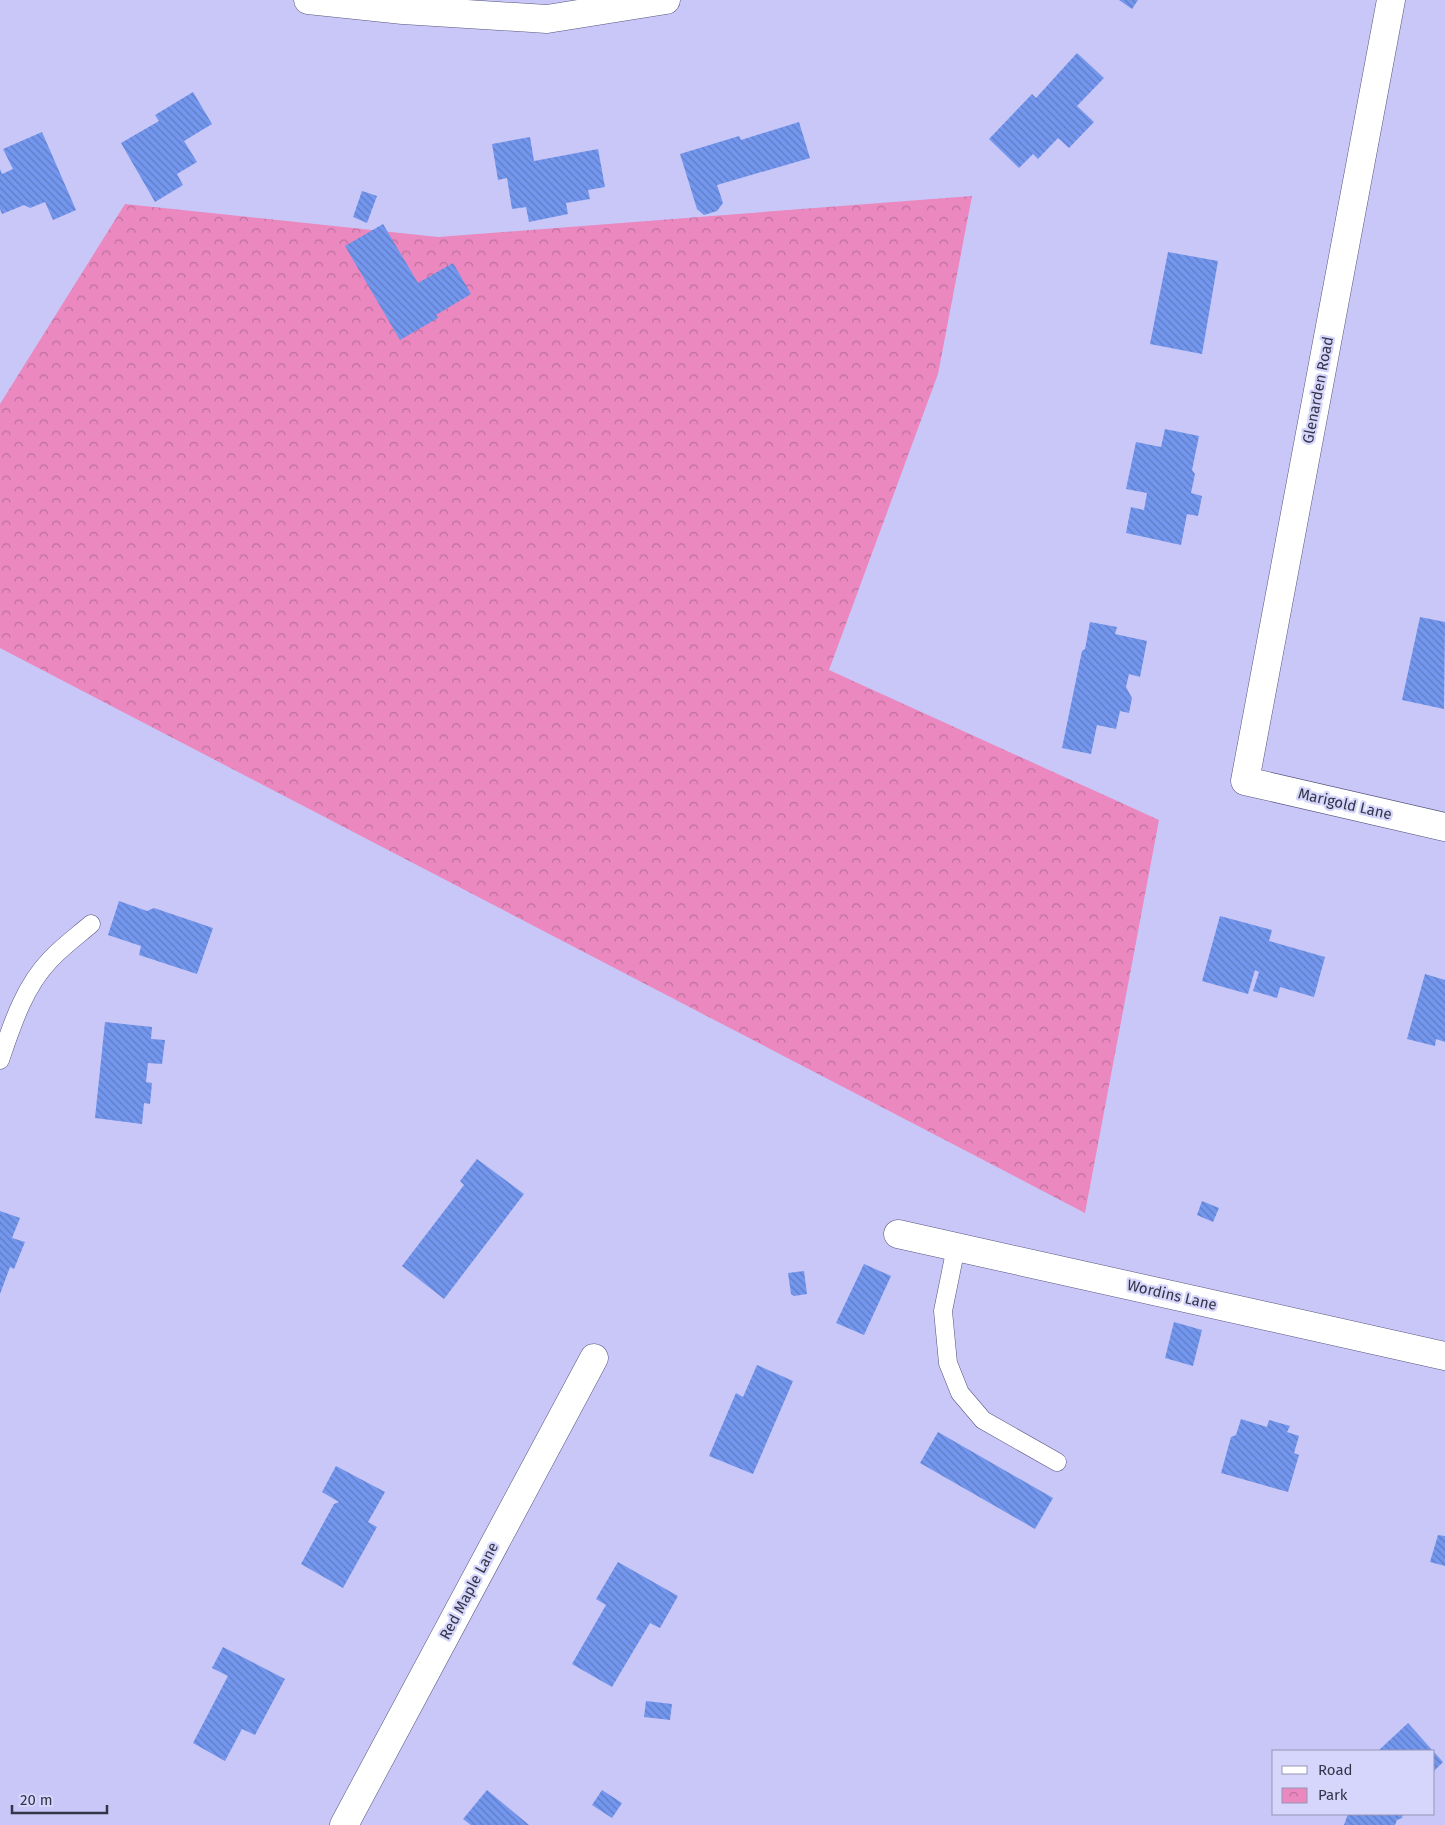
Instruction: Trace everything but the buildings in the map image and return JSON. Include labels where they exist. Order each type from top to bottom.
[{"type":"street","points":[[308,0],[402,10],[547,19],[666,0]]},
{"type":"street","name":"Glenarden Road","points":[[1245,781],[1391,0]]},
{"type":"street","name":"Marigold Lane","points":[[1245,781],[1445,827]]},
{"type":"street","name":"Wordins Lane","points":[[898,1234],[1445,1356]]},
{"type":"street","name":"Red Maple Lane","points":[[344,1825],[594,1358]]},
{"type":"lane","points":[[0,1060],[9,1032],[26,992],[49,960],[91,924]]},
{"type":"lane","points":[[956,1247],[943,1311],[948,1363],[960,1393],[983,1420],[1057,1462]]},
{"type":"green space","points":[[972,196],[938,374],[829,670],[1159,820],[1085,1213],[0,648],[0,404],[125,204],[438,237]]}]
